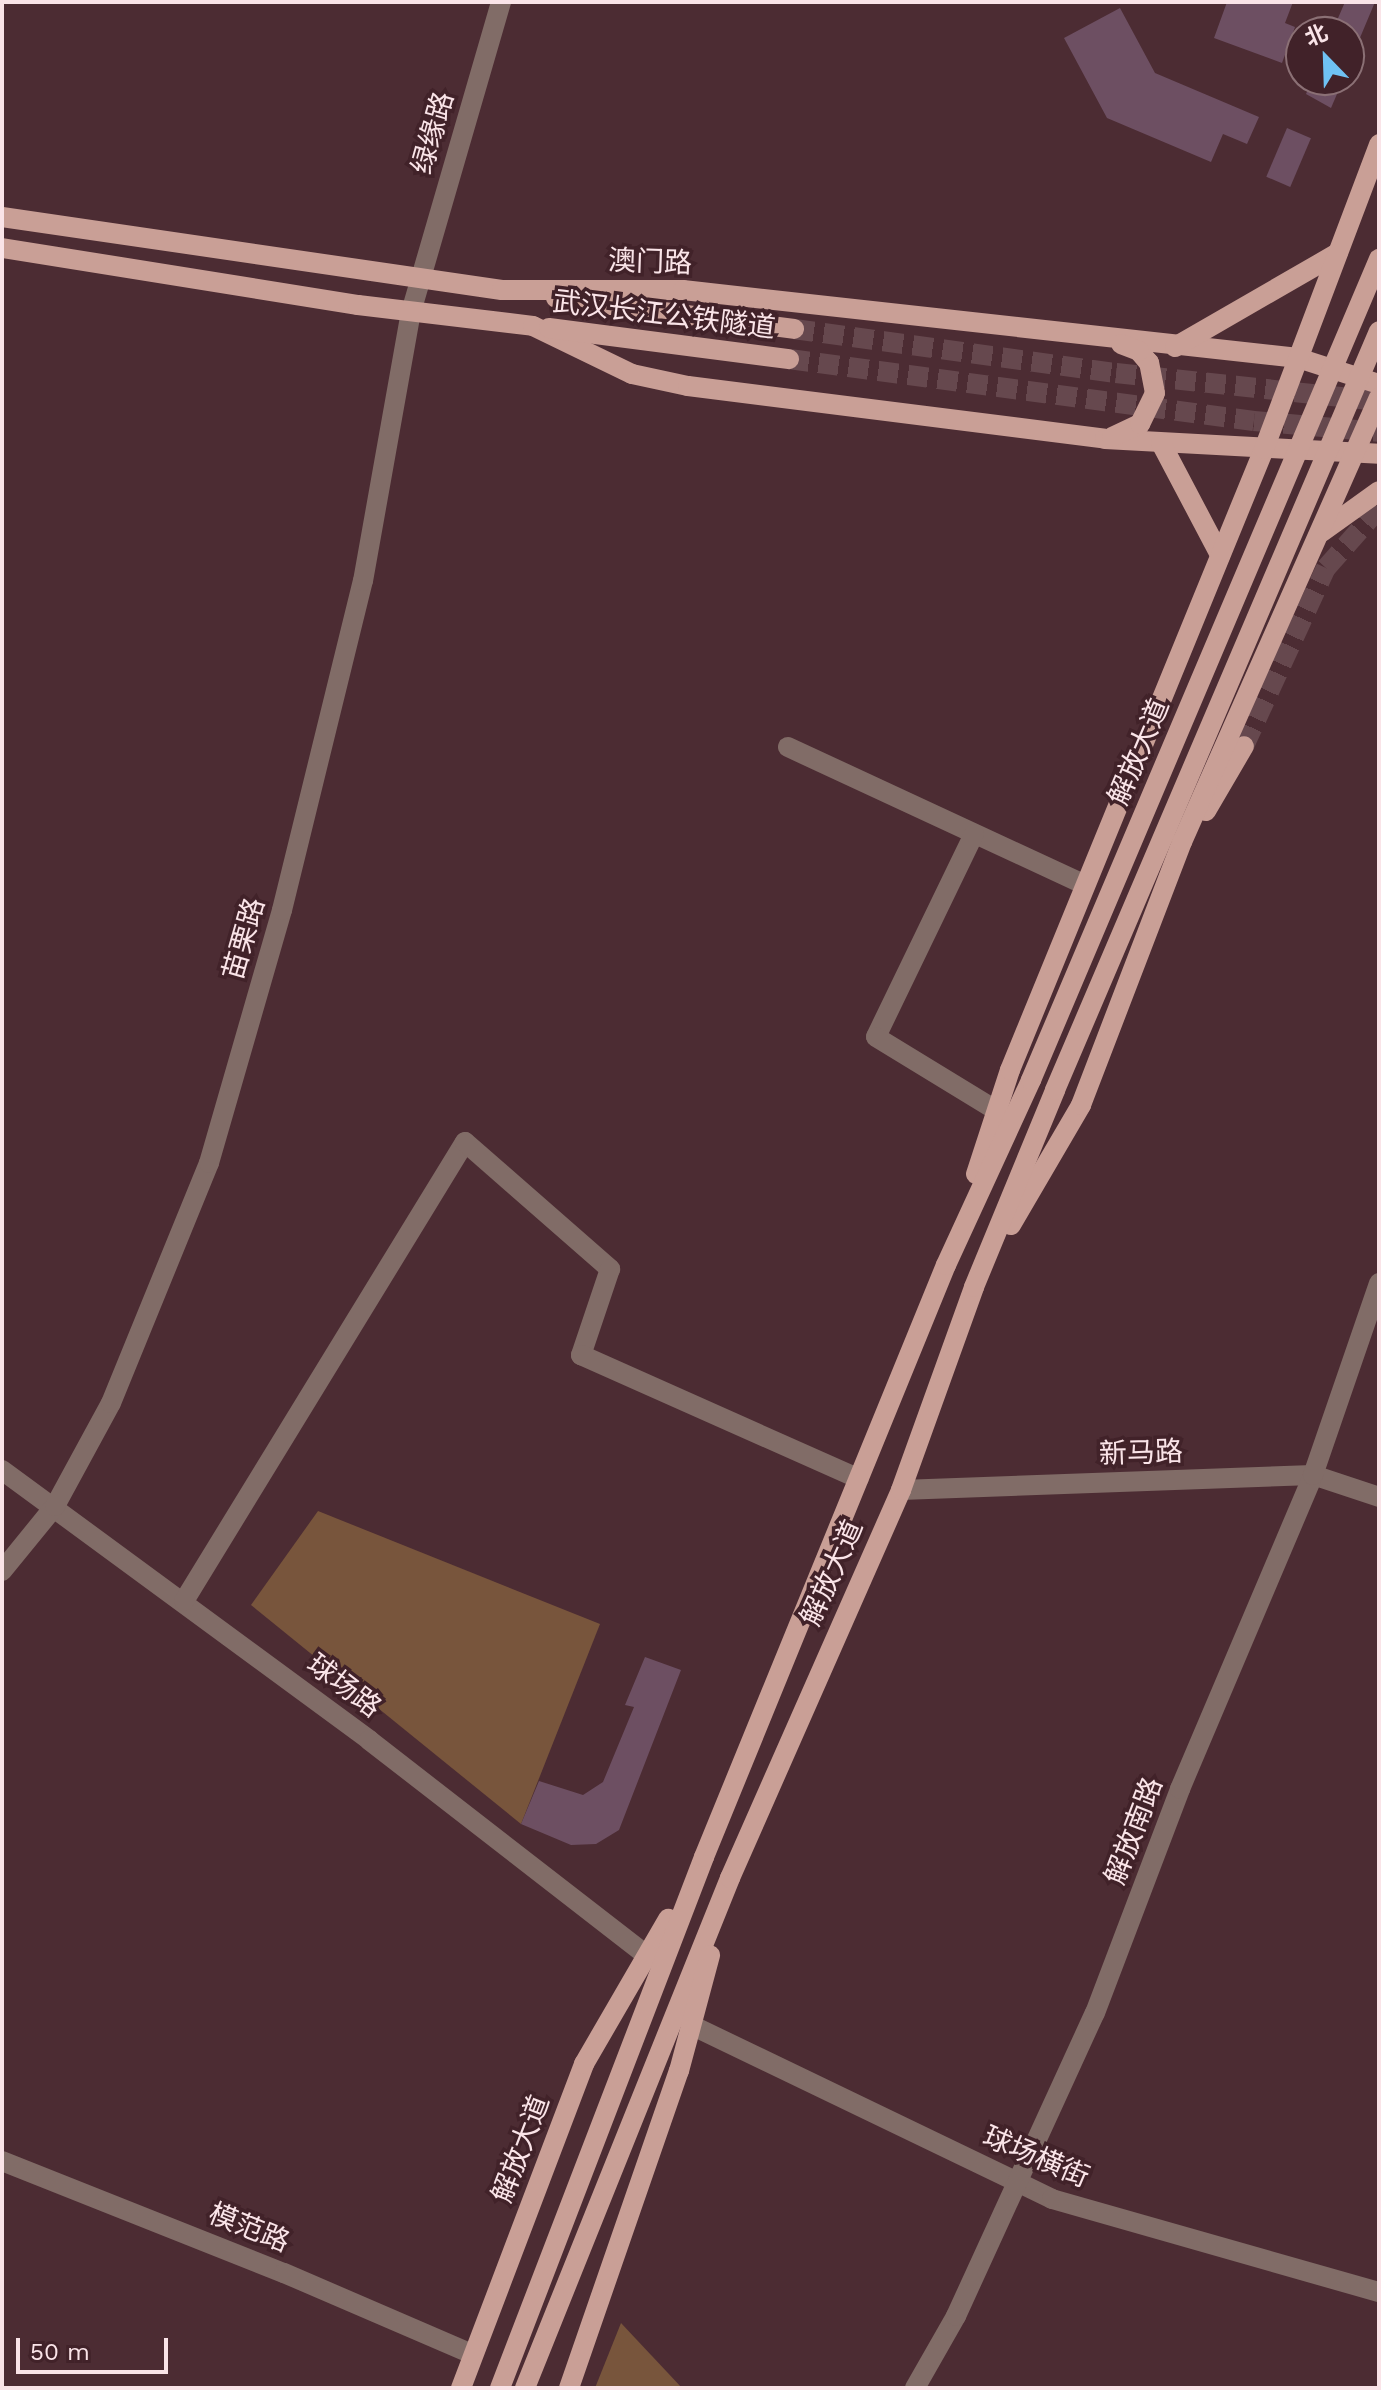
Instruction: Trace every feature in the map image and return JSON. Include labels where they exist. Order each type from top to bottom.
[{"type":"main road","points":[[1298,358],[1379,144]]},
{"type":"main road","name":"澳门路","points":[[2,217],[502,290],[683,290],[1175,347],[1298,358],[1379,384]]},
{"type":"main road","points":[[2,248],[411,312],[533,326],[632,374],[688,386],[1105,439],[1379,454]]},
{"type":"main road","points":[[1175,347],[1338,253]]},
{"type":"main road","name":"解放大道","points":[[500,2388],[613,2084],[946,1265],[1031,1080],[1379,259]]},
{"type":"main road","name":"武汉长江公铁隧道","points":[[502,290],[794,329]]},
{"type":"main road","name":"武汉长江公铁隧道","points":[[533,326],[789,359]]},
{"type":"main road","name":"解放大道","points":[[525,2388],[730,1878],[901,1490],[974,1287],[1055,1090],[1379,331]]},
{"type":"main road","points":[[1104,339],[1139,351],[1155,384],[1150,412],[1140,424],[1105,439]]},
{"type":"main road","name":"解放大道","points":[[946,1265],[997,1111],[1298,358]]},
{"type":"main road","name":"解放大道","points":[[974,1287],[1081,1105],[1182,842],[1379,398]]},
{"type":"main road","points":[[1161,443],[1220,555]]},
{"type":"main road","points":[[1322,532],[1379,491]]},
{"type":"main road","points":[[1182,842],[1218,795],[1244,746]]},
{"type":"main road","name":"解放大道","points":[[461,2388],[584,2064],[704,1857]]},
{"type":"main road","name":"解放大道","points":[[569,2388],[691,2025],[730,1878]]},
{"type":"street","name":"绿缘路","points":[[419,279],[501,2]]},
{"type":"street","name":"苗栗路","points":[[2,1571],[55,1506],[111,1403],[209,1163],[282,910],[363,581],[419,279]]},
{"type":"street","points":[[788,747],[1085,885]]},
{"type":"street","points":[[974,834],[876,1037],[997,1111]]},
{"type":"street","points":[[184,1601],[465,1142],[610,1269],[581,1355],[859,1479]]},
{"type":"street","name":"解放南路","points":[[915,2388],[956,2316],[1095,2013],[1180,1789],[1313,1475],[1379,1283]]},
{"type":"street","name":"球场路","points":[[2,1470],[184,1601],[647,1956]]},
{"type":"street","name":"新马路","points":[[901,1490],[1313,1475],[1379,1497]]},
{"type":"street","name":"球场横街","points":[[691,2025],[1052,2199],[1379,2292]]},
{"type":"street","name":"模范路","points":[[2,2161],[284,2273],[472,2354]]},
{"type":"shaded area","points":[[318,1511],[600,1624],[521,1824],[251,1605]]},
{"type":"shaded area","points":[[621,2323],[682,2388],[595,2388]]},
{"type":"building","points":[[1227,2],[1293,2],[1285,16],[1285,55],[1282,63],[1214,38]]},
{"type":"building","points":[[1345,2],[1375,2],[1365,26],[1365,16],[1339,16]]},
{"type":"building","points":[[1120,8],[1155,73],[1259,117],[1247,144],[1223,134],[1211,162],[1107,118],[1064,38]]},
{"type":"building","points":[[1310,96],[1336,96],[1331,108]]},
{"type":"building","points":[[1287,128],[1311,138],[1290,187],[1266,177]]},
{"type":"building","points":[[645,1657],[681,1670],[619,1830],[596,1844],[571,1845],[521,1824],[539,1781],[583,1795],[603,1782],[634,1707],[625,1705]]},
{"type":"tunnel","points":[[794,329],[1116,373],[1379,401]]},
{"type":"tunnel","points":[[789,359],[1254,421],[1379,432]]},
{"type":"tunnel","points":[[1244,746],[1326,568],[1379,508]]}]
